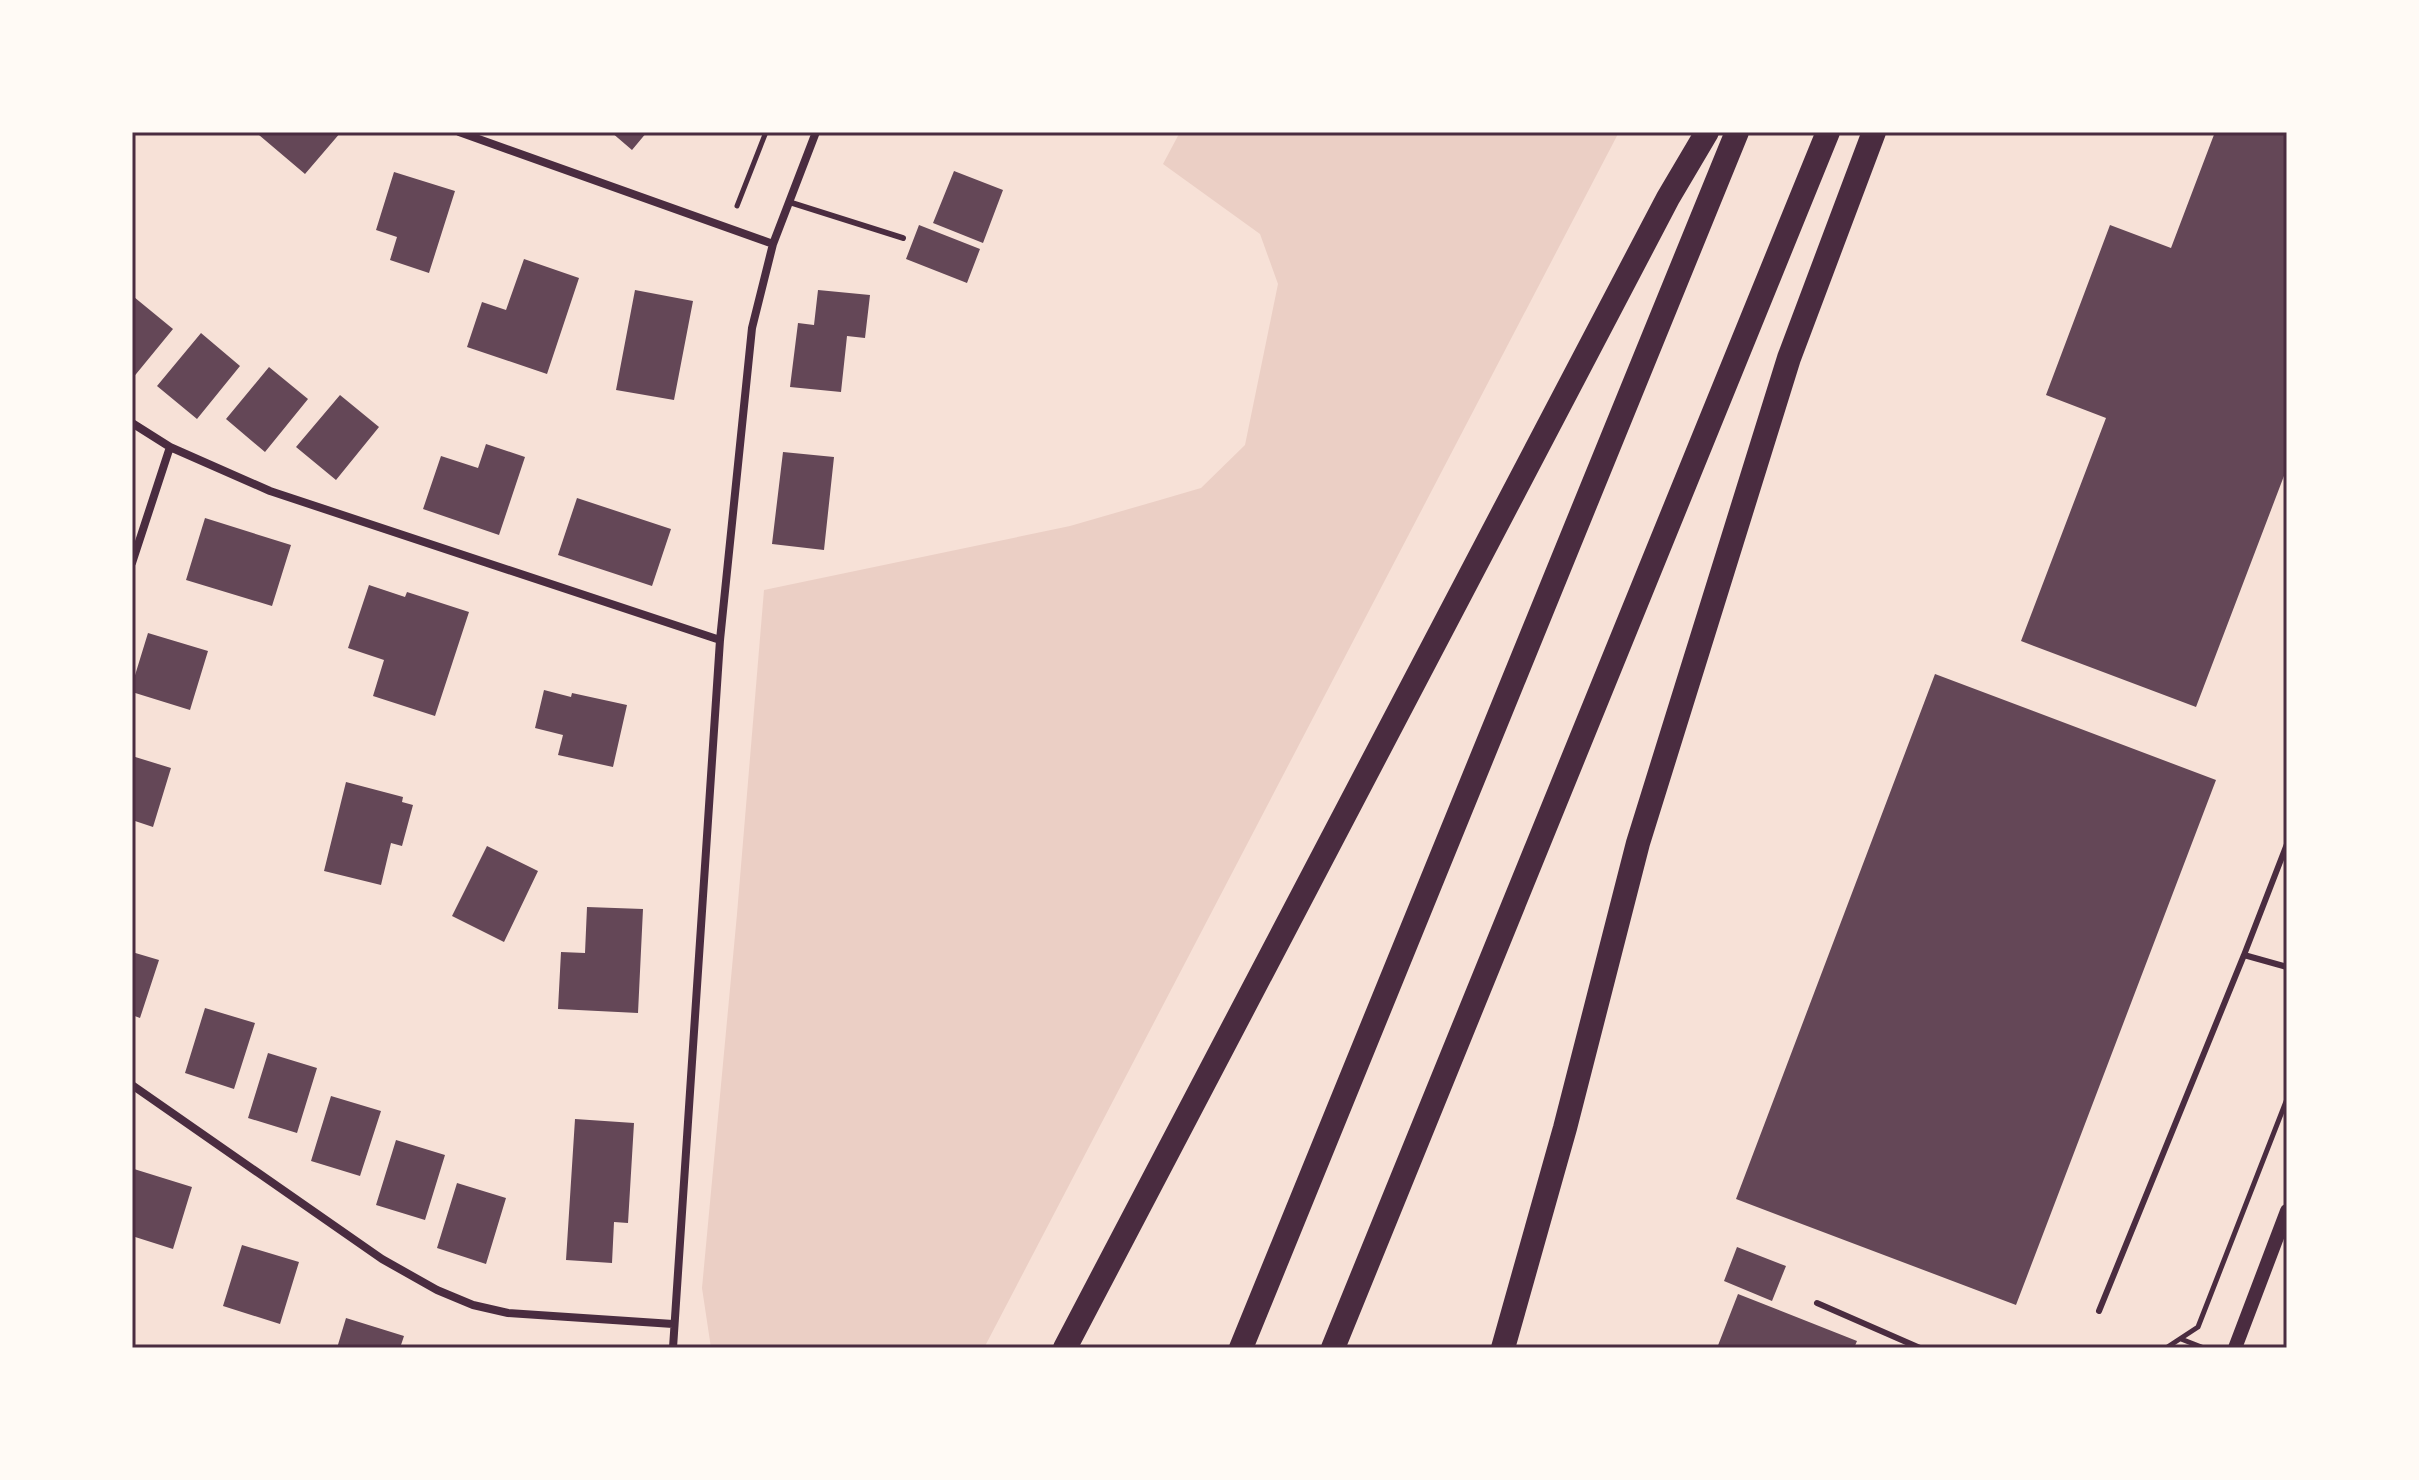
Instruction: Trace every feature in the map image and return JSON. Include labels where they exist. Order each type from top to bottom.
[{"type":"highway","points":[[1065,1348],[1668,198],[1707,132]]},
{"type":"highway","points":[[1241,1348],[1737,132]]},
{"type":"highway","points":[[1333,1348],[1828,132]]},
{"type":"highway","points":[[1503,1348],[1565,1128],[1638,843],[1789,358],[1874,132]]},
{"type":"street","points":[[459,132],[773,244]]},
{"type":"street","points":[[674,1347],[673,1324],[720,640],[752,328],[773,244],[816,132]]},
{"type":"street","points":[[132,423],[170,447],[270,491],[720,640]]},
{"type":"street","points":[[132,563],[170,447]]},
{"type":"street","points":[[132,1085],[382,1259],[437,1290],[473,1305],[508,1313],[673,1324]]},
{"type":"street","points":[[2235,1348],[2287,1211]]},
{"type":"lane","points":[[789,202],[903,238]]},
{"type":"lane","points":[[2099,1311],[2287,844]]},
{"type":"lane","points":[[2244,955],[2287,967]]},
{"type":"lane","points":[[1817,1303],[1920,1348]]},
{"type":"path","points":[[729,226],[766,132]]},
{"type":"path","points":[[2166,1348],[2198,1327],[2287,1099]]},
{"type":"path","points":[[2180,1339],[2204,1348]]},
{"type":"shaded area","points":[[1180,132],[1619,132],[984,1348],[711,1348],[702,1288],[764,590],[1070,526],[1201,488],[1245,445],[1278,284],[1260,234],[1163,164]]},
{"type":"building","points":[[261,132],[341,132],[305,174],[259,135]]},
{"type":"building","points":[[611,132],[647,132],[632,150]]},
{"type":"building","points":[[2215,132],[2287,132],[2287,468],[2196,707],[2021,641],[2106,418],[2046,395],[2110,225],[2171,248]]},
{"type":"building","points":[[954,171],[1003,190],[983,243],[933,223]]},
{"type":"building","points":[[394,172],[455,191],[429,273],[390,260],[397,237],[376,230]]},
{"type":"building","points":[[919,225],[980,249],[967,283],[906,259]]},
{"type":"building","points":[[524,259],[579,278],[547,374],[467,347],[482,302],[506,310]]},
{"type":"building","points":[[635,290],[693,301],[674,400],[616,390]]},
{"type":"building","points":[[818,290],[870,295],[865,338],[847,336],[841,392],[790,387],[798,323],[814,325]]},
{"type":"building","points":[[132,298],[173,329],[132,379]]},
{"type":"building","points":[[201,333],[240,366],[197,419],[157,386]]},
{"type":"building","points":[[269,367],[308,399],[265,452],[226,419]]},
{"type":"building","points":[[340,395],[379,427],[336,480],[296,447]]},
{"type":"building","points":[[486,444],[525,457],[499,535],[423,509],[441,456],[478,468]]},
{"type":"building","points":[[783,452],[834,457],[824,550],[772,544]]},
{"type":"building","points":[[577,498],[671,529],[652,586],[558,555]]},
{"type":"building","points":[[205,518],[291,545],[272,606],[186,580]]},
{"type":"building","points":[[369,585],[405,597],[407,592],[469,612],[435,716],[373,696],[384,660],[348,648]]},
{"type":"building","points":[[148,633],[208,651],[190,710],[132,692]]},
{"type":"building","points":[[1935,674],[2216,780],[2016,1305],[1736,1199]]},
{"type":"building","points":[[544,690],[627,705],[613,767],[558,755],[563,735],[535,728]]},
{"type":"building","points":[[132,756],[171,768],[153,827],[132,820]]},
{"type":"building","points":[[346,782],[403,797],[402,802],[413,805],[402,846],[391,843],[381,885],[324,871]]},
{"type":"building","points":[[487,846],[538,871],[504,942],[452,916]]},
{"type":"building","points":[[587,907],[643,909],[638,1013],[558,1009],[561,952],[585,953]]},
{"type":"building","points":[[132,952],[159,960],[140,1018],[132,1015]]},
{"type":"building","points":[[205,1008],[255,1023],[234,1089],[185,1073]]},
{"type":"building","points":[[268,1053],[317,1068],[297,1133],[248,1118]]},
{"type":"building","points":[[331,1096],[381,1111],[360,1176],[311,1161]]},
{"type":"building","points":[[575,1119],[634,1123],[628,1223],[614,1222],[612,1263],[566,1260]]},
{"type":"building","points":[[396,1140],[445,1155],[425,1220],[376,1205]]},
{"type":"building","points":[[134,1169],[192,1187],[173,1249],[132,1236]]},
{"type":"building","points":[[457,1183],[506,1198],[486,1264],[437,1248]]},
{"type":"building","points":[[242,1245],[299,1262],[280,1324],[223,1306]]},
{"type":"building","points":[[1737,1247],[1786,1266],[1772,1301],[1724,1281]]},
{"type":"building","points":[[1738,1294],[1857,1341],[1854,1348],[1717,1348]]},
{"type":"building","points":[[346,1318],[404,1336],[400,1348],[337,1348]]}]
